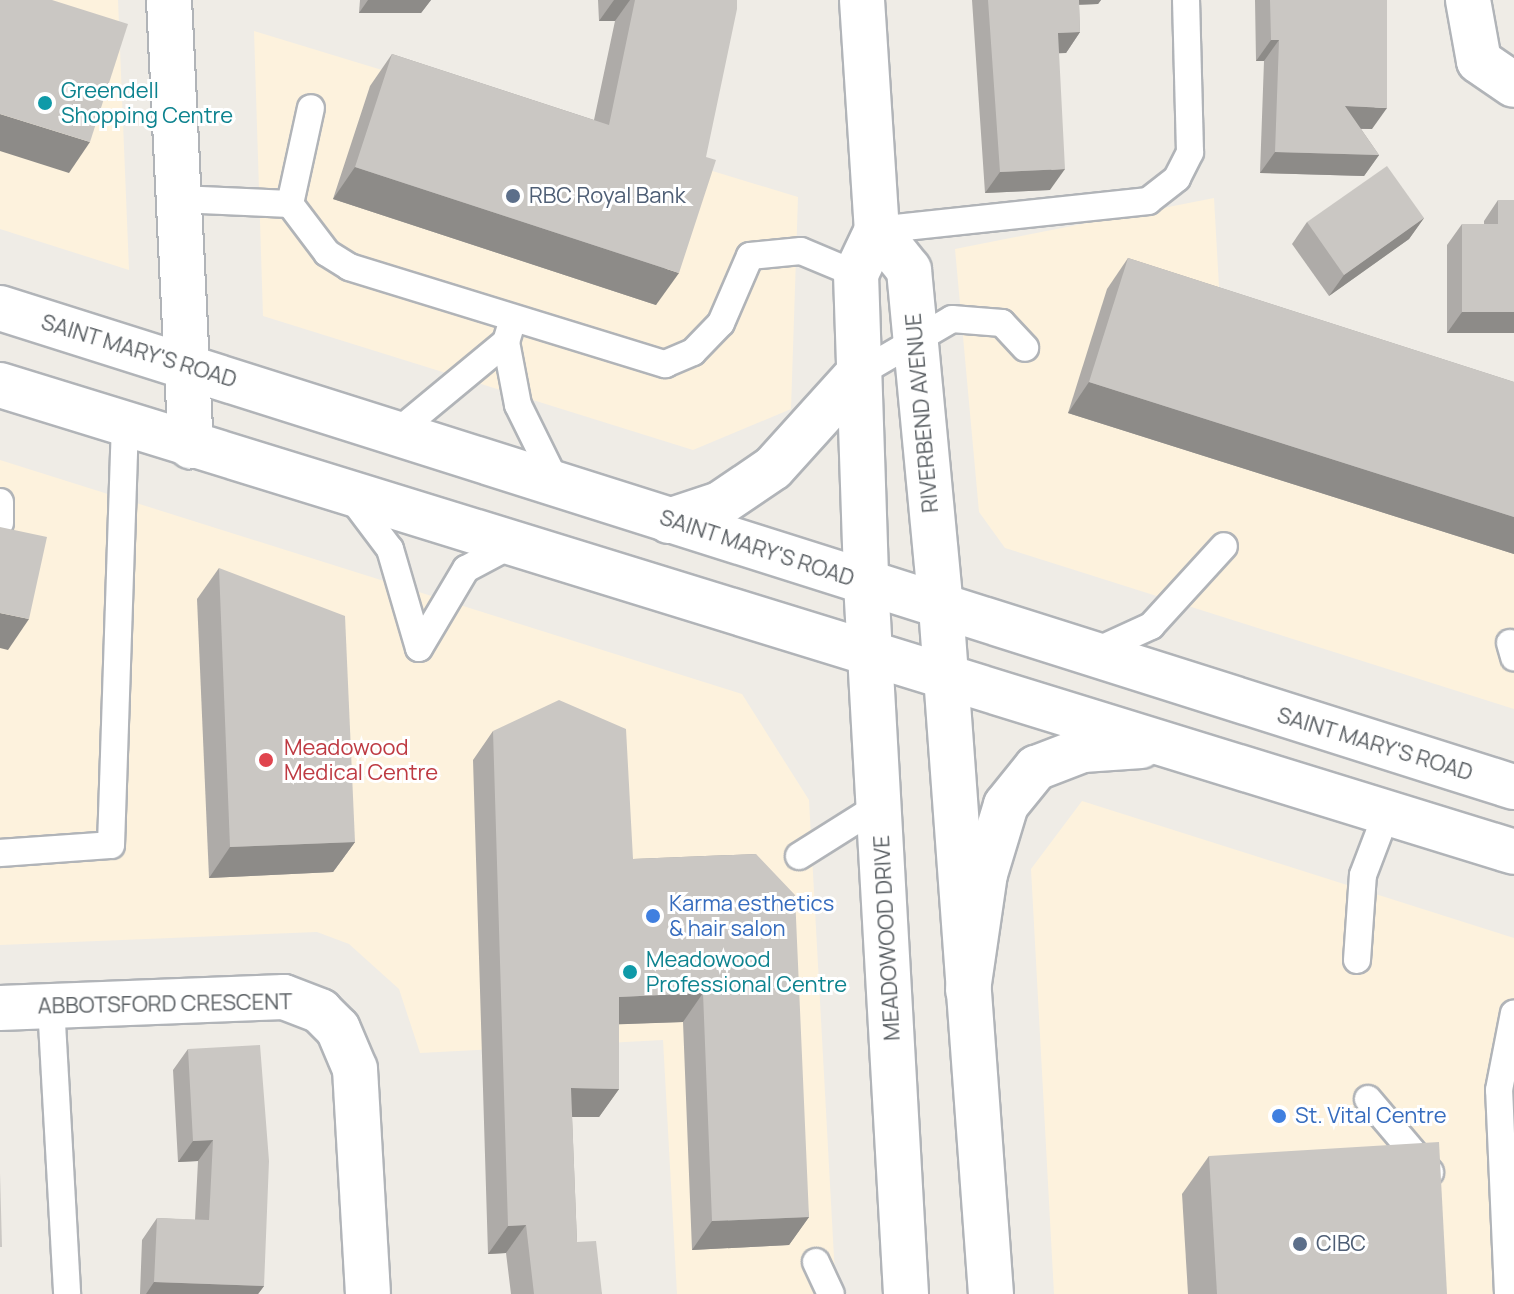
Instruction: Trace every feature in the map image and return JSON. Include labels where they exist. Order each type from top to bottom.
[{"type":"main road","points":[[169,0],[191,446]]},
{"type":"main road","points":[[862,0],[877,230],[856,274],[866,583]]},
{"type":"main road","points":[[1468,0],[1479,61],[1514,85]]},
{"type":"main road","name":"RIVERBEND AVENUE","points":[[877,230],[909,270],[913,342],[941,607]]},
{"type":"main road","name":"SAINT MARY'S ROAD","points":[[0,308],[1514,787]]},
{"type":"main road","points":[[669,521],[720,504],[773,468],[858,374]]},
{"type":"main road","points":[[0,385],[125,428],[873,659],[947,678],[1514,852]]},
{"type":"main road","name":"MEADOWOOD DRIVE","points":[[866,583],[873,659],[906,1294]]},
{"type":"main road","points":[[941,607],[991,1294]]},
{"type":"main road","points":[[968,990],[985,874],[1006,805],[1036,768],[1071,754],[1166,745]]},
{"type":"main road","name":"ABBOTSFORD CRESCENT","points":[[0,1008],[284,997],[320,1011],[338,1029],[355,1069],[368,1294]]},
{"type":"lane","points":[[877,230],[1148,201],[1177,178],[1190,152],[1186,0]]},
{"type":"lane","points":[[311,108],[290,204],[327,253],[349,267],[510,330],[665,364],[693,352],[721,323],[750,256],[801,251],[856,274]]},
{"type":"lane","points":[[179,199],[290,204]]},
{"type":"lane","points":[[858,374],[952,319],[985,319],[1002,323],[1025,348]]},
{"type":"lane","points":[[396,433],[510,330]]},
{"type":"lane","points":[[510,330],[518,405],[557,484]]},
{"type":"lane","points":[[0,853],[111,845],[125,428]]},
{"type":"lane","points":[[350,496],[390,549],[419,648],[466,569],[509,546]]},
{"type":"lane","points":[[1089,654],[1151,626],[1224,546]]},
{"type":"lane","points":[[799,856],[880,805]]},
{"type":"lane","points":[[1357,960],[1357,903],[1387,812]]},
{"type":"lane","points":[[51,1005],[67,1294]]},
{"type":"lane","points":[[1508,1294],[1499,1090],[1514,1013]]},
{"type":"lane","points":[[1368,1099],[1417,1152],[1442,1201]]},
{"type":"lane","points":[[816,1262],[831,1294]]},
{"type":"shaded area","points":[[0,0],[118,0],[129,270],[0,229]]},
{"type":"shaded area","points":[[254,31],[798,197],[791,409],[693,450],[263,316]]},
{"type":"shaded area","points":[[1214,198],[1221,322],[1514,417],[1514,709],[1005,548],[979,512],[955,249]]},
{"type":"shaded area","points":[[0,460],[742,694],[809,800],[836,1294],[677,1294],[663,1040],[420,1053],[399,989],[349,944],[317,932],[0,945]]},
{"type":"shaded area","name":"St. Vital Centre","points":[[1082,801],[1514,938],[1514,1294],[1054,1294],[1031,869]]},
{"type":"building","name":"Greendell Shopping Centre","points":[[0,0],[52,0],[128,24],[90,142],[0,114]]},
{"type":"building","points":[[635,0],[737,0],[706,157],[716,160],[679,273],[355,167],[392,54],[609,125]]},
{"type":"building","points":[[988,0],[1079,0],[1080,32],[1058,33],[1065,169],[1000,172]]},
{"type":"building","points":[[1270,0],[1387,0],[1387,108],[1345,106],[1379,155],[1275,152],[1279,40],[1271,40]]},
{"type":"building","points":[[1387,166],[1424,218],[1344,275],[1307,222]]},
{"type":"building","points":[[1498,200],[1514,200],[1514,312],[1462,312],[1462,224],[1498,224]]},
{"type":"building","points":[[1128,258],[1514,382],[1514,517],[1089,382]]},
{"type":"building","points":[[0,527],[47,537],[29,619],[0,613]]},
{"type":"building","name":"Meadowood Medical Centre","points":[[219,568],[345,616],[355,842],[230,847]]},
{"type":"building","name":"Meadowood Professional Centre","points":[[559,700],[626,729],[633,859],[756,854],[795,895],[809,1217],[712,1221],[703,993],[619,997],[619,1089],[571,1088],[577,1242],[596,1241],[602,1294],[534,1294],[526,1225],[508,1226],[493,731]]},
{"type":"building","points":[[260,1045],[269,1161],[264,1286],[154,1282],[157,1218],[209,1220],[213,1140],[193,1141],[188,1049]]},
{"type":"building","name":"CIBC","points":[[1439,1142],[1447,1294],[1217,1294],[1209,1156]]},
{"type":"building","points":[[0,1173],[2,1247],[0,1247]]},
{"type":"place","name":"Greendell Shopping Centre","points":[[45,103]]},
{"type":"place","name":"RBC Royal Bank","points":[[513,196]]},
{"type":"place","name":"Meadowood Medical Centre","points":[[266,760]]},
{"type":"place","name":"Karma esthetics & hair salon","points":[[653,916]]},
{"type":"place","name":"Meadowood Professional Centre","points":[[630,972]]},
{"type":"place","name":"St. Vital Centre","points":[[1279,1116]]},
{"type":"place","name":"CIBC","points":[[1300,1244]]}]
